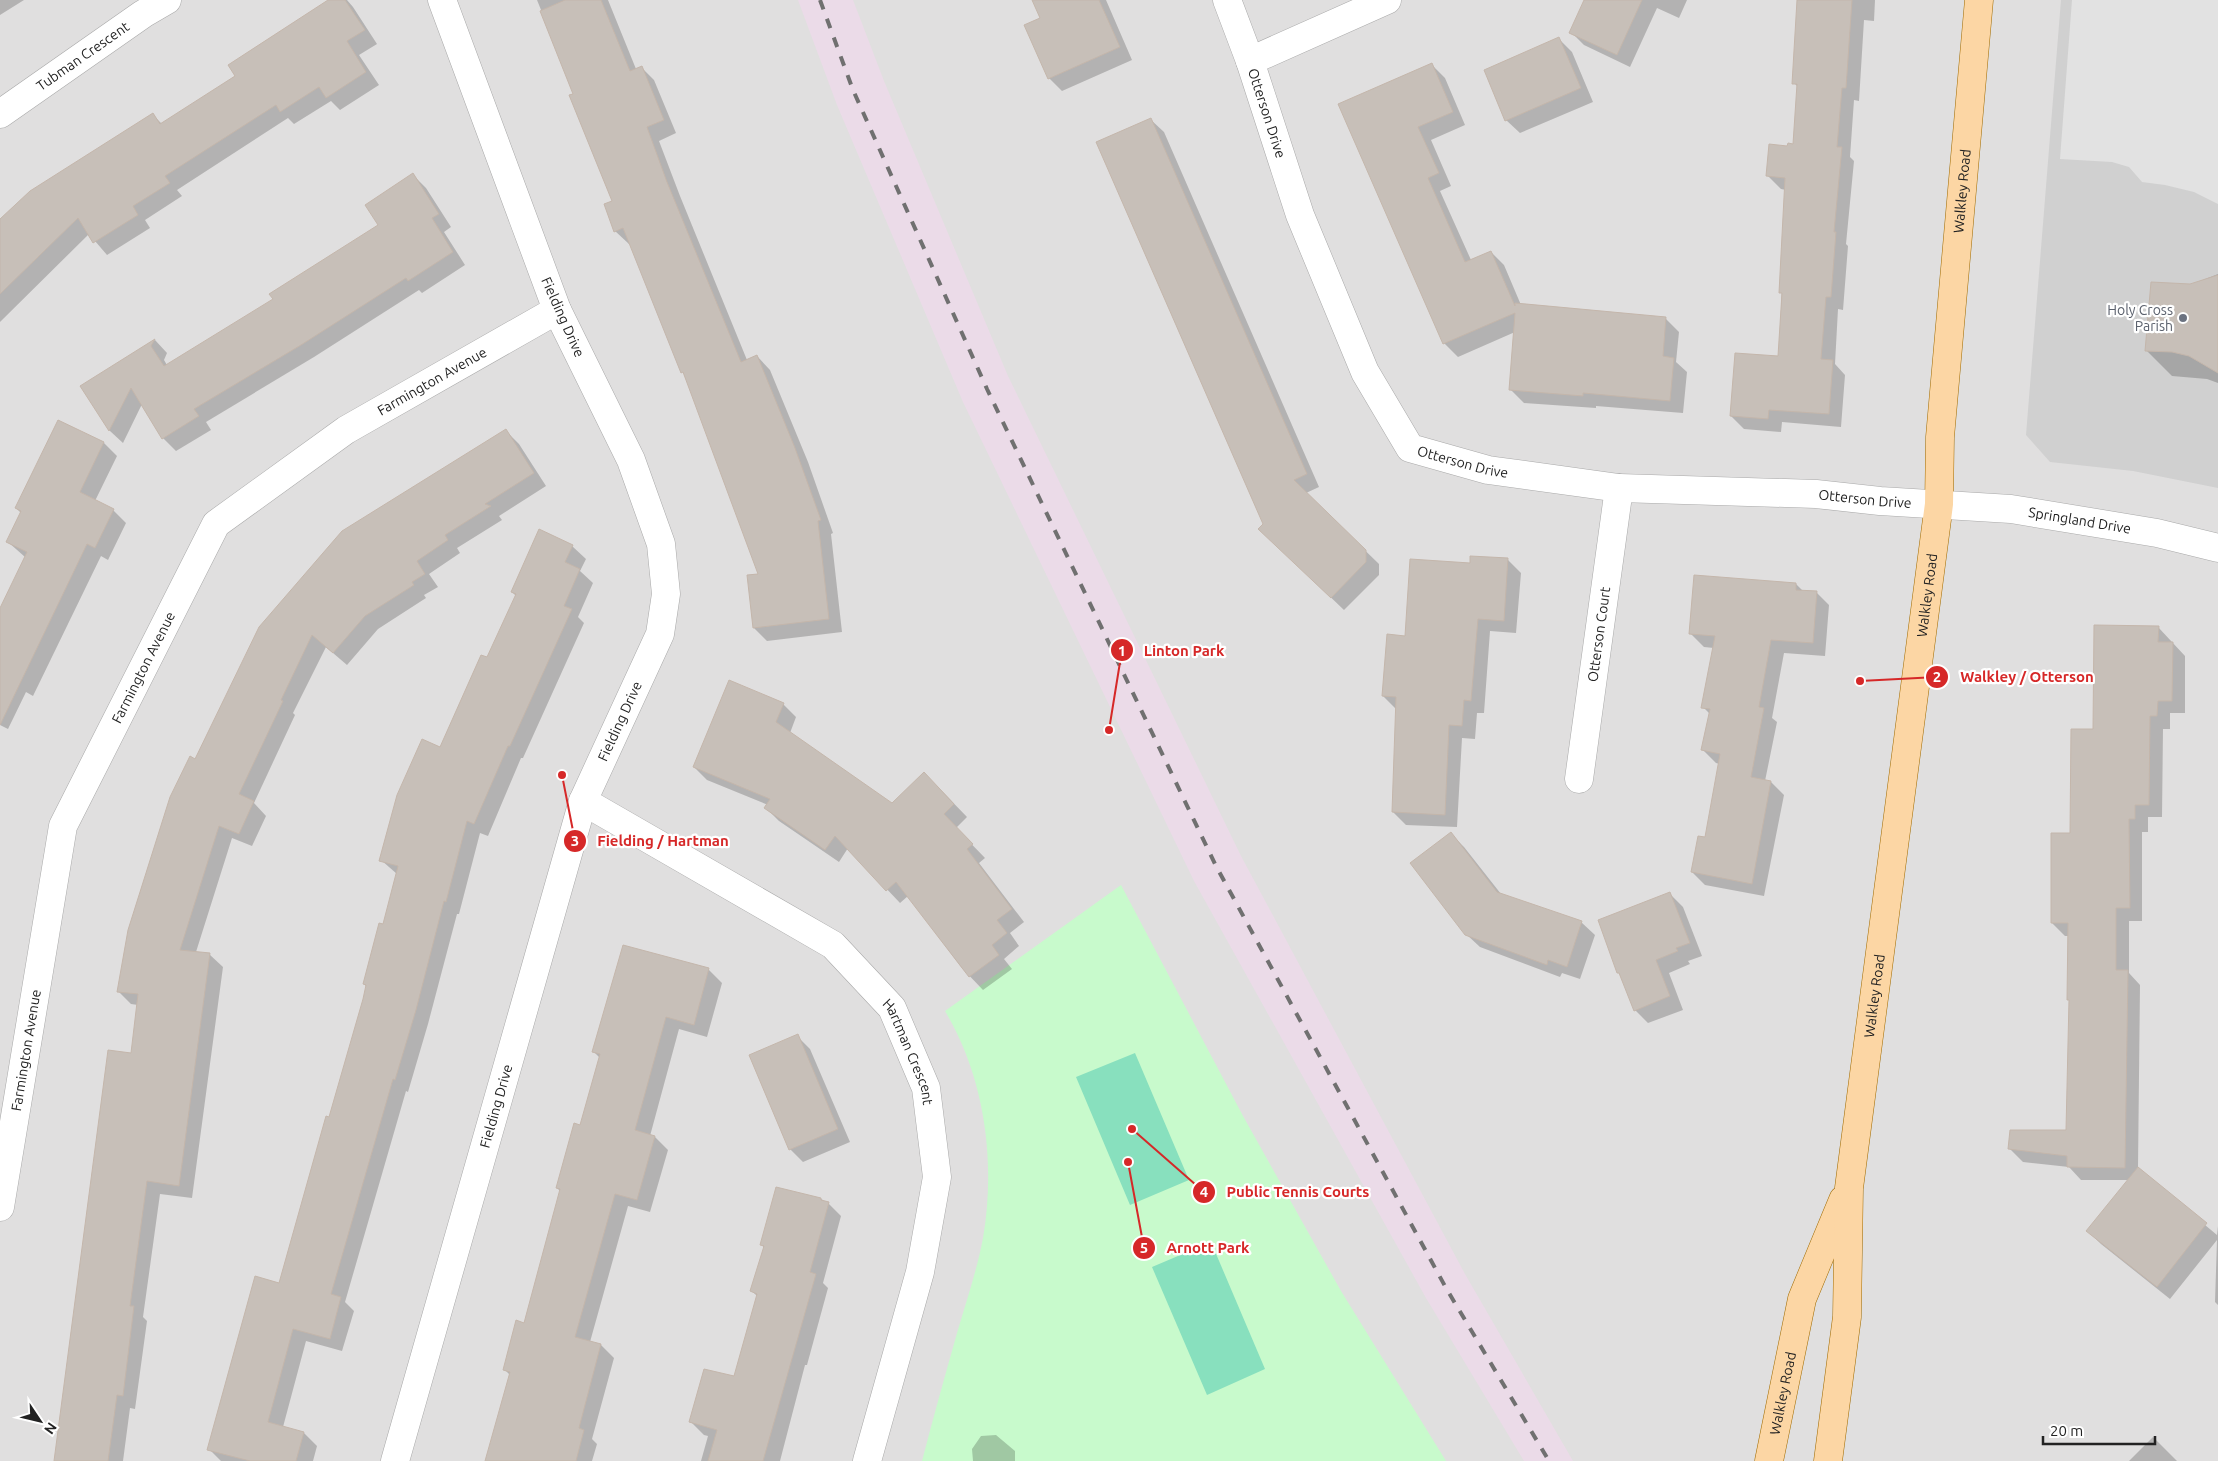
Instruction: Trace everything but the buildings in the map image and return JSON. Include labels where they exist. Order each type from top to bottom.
[{"type":"main road","name":"Walkley Road","points":[[1828,1461],[1847,1317],[1849,1188],[1939,504],[1940,437],[1979,0]]},
{"type":"main road","name":"Walkley Road","points":[[1769,1461],[1802,1299],[1849,1188]]},
{"type":"street","name":"Tubman Crescent","points":[[0,114],[143,14],[167,0]]},
{"type":"street","name":"Fielding Drive","points":[[395,1461],[583,801],[660,634],[666,594],[661,544],[631,460],[557,310],[442,0]]},
{"type":"street","name":"Otterson Drive","points":[[1227,0],[1250,61],[1300,215],[1365,372],[1410,448],[1488,470],[1619,488],[1816,494],[1880,501],[1939,504]]},
{"type":"street","points":[[1250,61],[1387,0]]},
{"type":"street","name":"Farmington Avenue","points":[[0,1207],[63,826],[216,524],[346,430],[557,310]]},
{"type":"street","name":"Otterson Court","points":[[1579,779],[1619,488]]},
{"type":"street","name":"Springland Drive","points":[[1939,504],[2011,509],[2157,533],[2218,548]]},
{"type":"street","name":"Hartman Crescent","points":[[583,801],[833,945],[892,1008],[926,1088],[937,1177],[920,1272],[867,1461]]},
{"type":"shaded area","points":[[0,0],[2218,0],[2218,1461],[0,1461]]},
{"type":"shaded area","points":[[798,0],[853,0],[884,81],[1008,376],[1241,856],[1465,1274],[1573,1461],[1524,1461],[1426,1298],[1194,881],[963,402],[837,105]]},
{"type":"shaded area","points":[[2061,0],[2218,0],[2218,488],[2133,471],[2050,462],[2026,435]]},
{"type":"shaded area","points":[[2072,0],[2218,0],[2218,204],[2194,192],[2142,182],[2129,167],[2112,162],[2060,159]]},
{"type":"green space","points":[[1121,885],[1243,1116],[1341,1291],[1446,1461],[922,1461],[978,1262],[987,1209],[987,1150],[978,1092],[970,1064],[959,1037],[945,1011]]},
{"type":"green space","points":[[1135,1053],[1189,1180],[1130,1205],[1076,1077]]},
{"type":"green space","points":[[1211,1242],[1265,1369],[1207,1395],[1152,1267]]},
{"type":"railway","points":[[820,0],[853,90],[987,389],[1216,866],[1446,1288],[1549,1461]]},
{"type":"place","name":"Holy Cross Parish","points":[[2183,318]]},
{"type":"place","name":"Walkley / Otterson","points":[[1860,681]]},
{"type":"place","name":"Linton Park","points":[[1109,730]]},
{"type":"place","name":"Fielding / Hartman","points":[[562,775]]},
{"type":"place","name":"Public Tennis Courts","points":[[1132,1129]]},
{"type":"place","name":"Arnott Park","points":[[1128,1162]]}]
